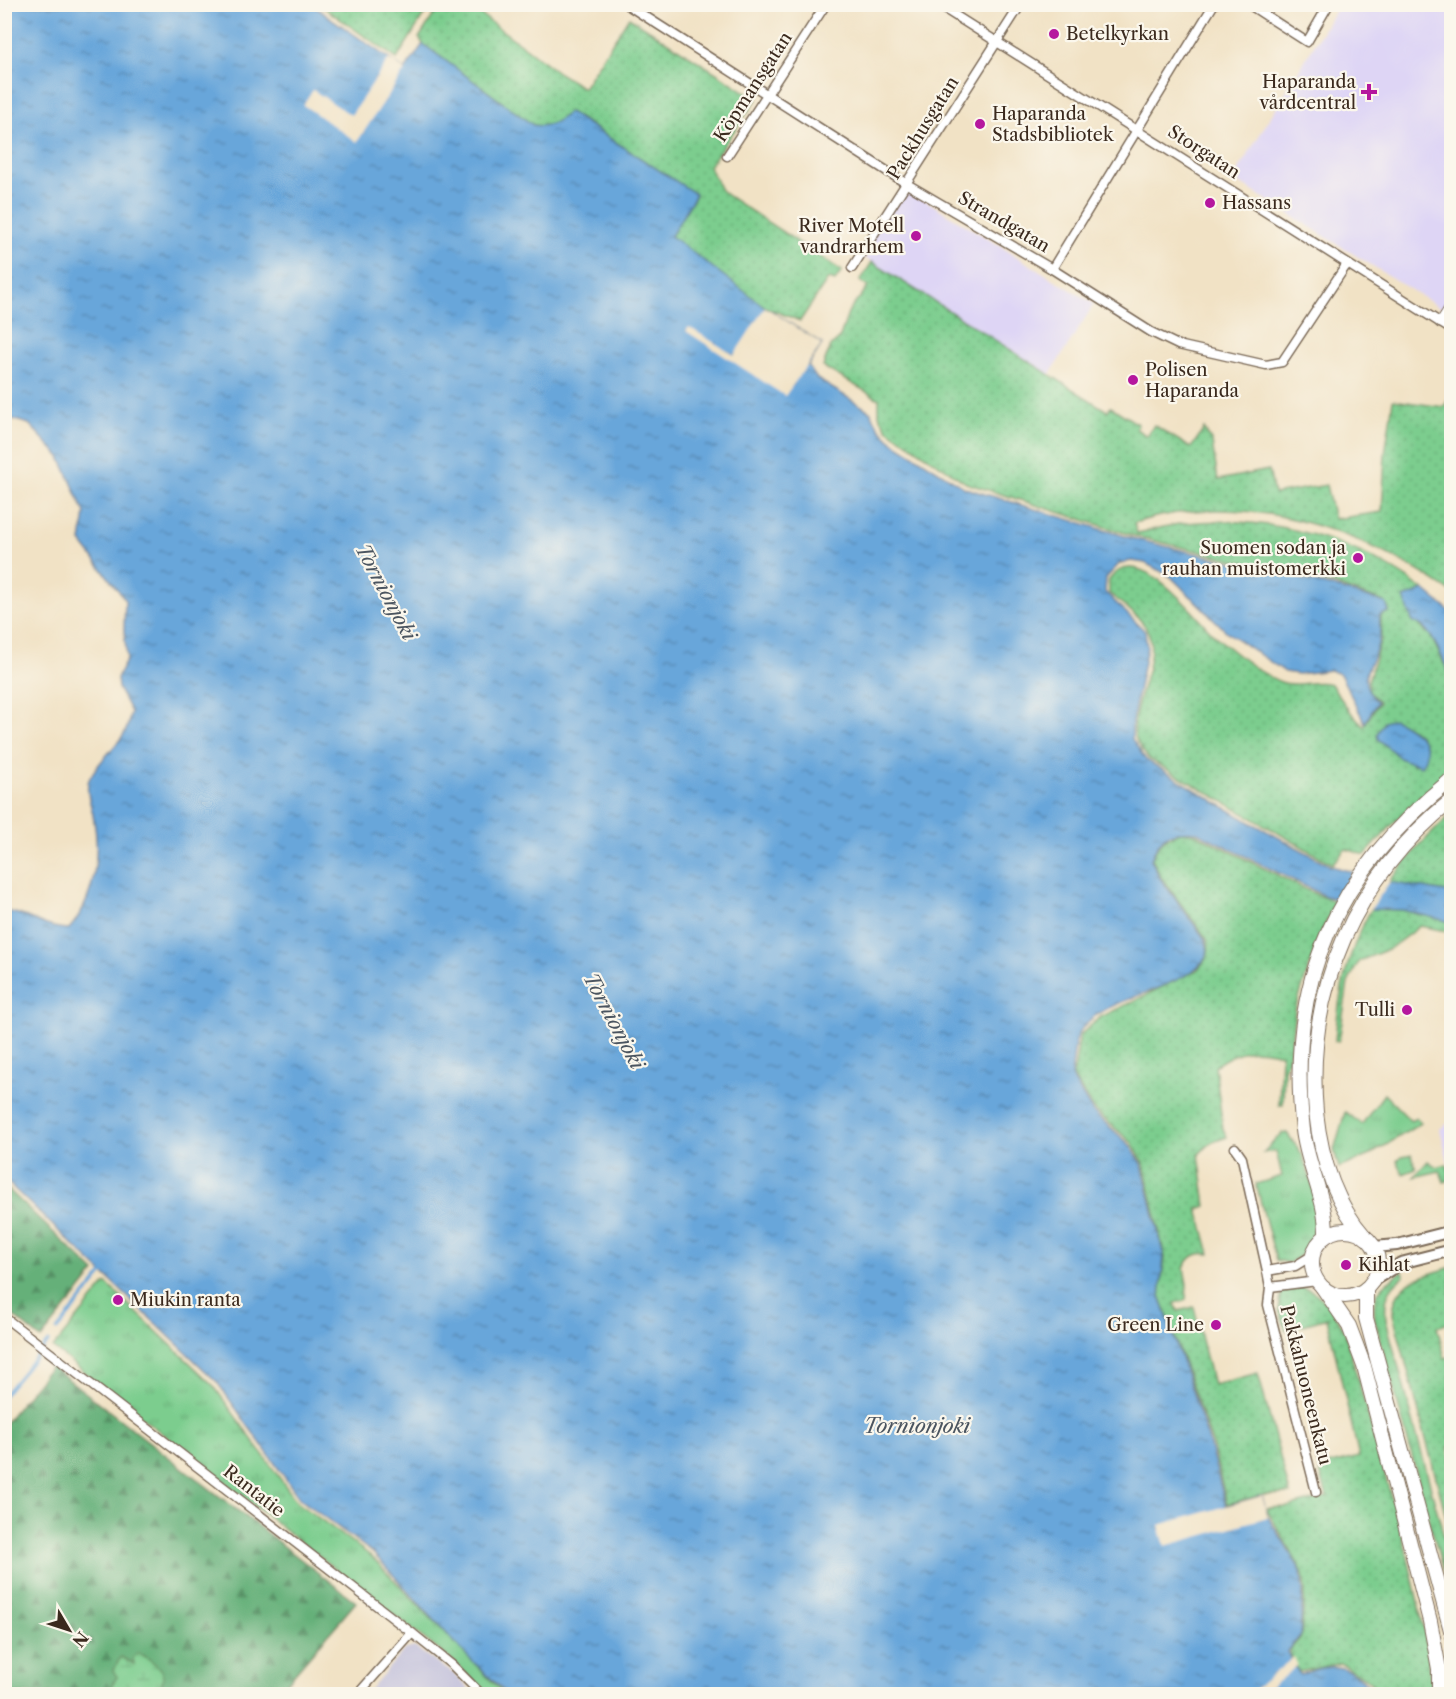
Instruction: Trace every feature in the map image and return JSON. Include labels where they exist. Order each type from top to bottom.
[{"type":"highway","points":[[1439,1695],[1439,1670],[1430,1621],[1364,1366],[1349,1326],[1320,1285],[1312,1266],[1313,1255],[1326,1236],[1325,1213],[1303,1131],[1299,1058],[1310,982],[1331,926],[1348,893],[1372,857],[1408,816],[1452,779]]},
{"type":"highway","points":[[1452,800],[1414,833],[1389,861],[1364,896],[1347,930],[1325,988],[1315,1048],[1314,1080],[1320,1144],[1332,1184],[1352,1222],[1370,1242],[1378,1267],[1370,1284],[1366,1318],[1452,1634]]},
{"type":"highway","points":[[1326,1236],[1346,1230],[1370,1242]]},
{"type":"highway","points":[[1320,1285],[1341,1296],[1354,1295],[1370,1284]]},
{"type":"street","name":"Köpmansgatan","points":[[727,156],[826,4]]},
{"type":"street","name":"Storgatan","points":[[937,4],[1452,330]]},
{"type":"street","name":"Packhusgatan","points":[[852,268],[1021,4]]},
{"type":"street","points":[[1052,269],[1214,4]]},
{"type":"street","points":[[1248,4],[1307,42],[1329,4]]},
{"type":"street","name":"Strandgatan","points":[[630,6],[907,184],[1052,269],[1151,332],[1178,345],[1271,365],[1282,362],[1347,264]]},
{"type":"street","points":[[1440,322],[1452,304]]},
{"type":"street","name":"Pakkahuoneenkatu","points":[[1235,1148],[1242,1158],[1270,1287],[1268,1305],[1316,1492]]},
{"type":"street","points":[[1370,1242],[1397,1245],[1452,1232]]},
{"type":"street","points":[[1370,1284],[1401,1263],[1452,1250]]},
{"type":"street","points":[[1267,1271],[1295,1266],[1313,1255]]},
{"type":"street","name":"Pakkahuoneenkatu","points":[[1270,1287],[1320,1285]]},
{"type":"street","name":"Rantatie","points":[[4,1317],[412,1633],[452,1665],[481,1695]]},
{"type":"street","points":[[358,1695],[412,1633]]},
{"type":"shaded area","name":"Haparanda vårdcentral","points":[[1339,4],[1451,5],[1452,296],[1442,309],[1233,179]]},
{"type":"shaded area","points":[[905,188],[1094,304],[1050,374],[859,254]]},
{"type":"shaded area","points":[[1451,1121],[1451,1173],[1440,1129]]},
{"type":"shaded area","points":[[414,1647],[454,1674],[474,1694],[366,1694],[404,1650]]},
{"type":"green space","points":[[320,5],[430,5],[397,59]]},
{"type":"green space","points":[[440,5],[468,5],[559,73],[583,88],[629,17],[757,99],[709,166],[721,190],[728,196],[842,271],[835,281],[828,279],[800,321],[765,307],[670,236],[696,195],[570,112],[553,123],[544,126],[533,125],[423,44],[419,38]]},
{"type":"green space","points":[[872,262],[1107,411],[1111,407],[1138,424],[1136,429],[1147,436],[1154,425],[1191,448],[1204,429],[1212,442],[1218,480],[1269,470],[1274,494],[1326,485],[1334,519],[1382,512],[1385,454],[1393,400],[1444,407],[1451,394],[1451,592],[1379,550],[1340,533],[1300,521],[1259,513],[1217,510],[1175,513],[1134,523],[1137,533],[1180,524],[1218,521],[1281,527],[1341,544],[1398,572],[1424,590],[1404,598],[1415,621],[1430,635],[1451,677],[1451,772],[1403,813],[1365,855],[1346,849],[1332,864],[1149,759],[1136,739],[1134,723],[1151,652],[1150,639],[1139,618],[1109,593],[1109,580],[1121,570],[1135,568],[1165,584],[1213,634],[1246,661],[1273,678],[1287,684],[1319,682],[1331,684],[1348,709],[1364,726],[1379,702],[1369,691],[1368,681],[1381,639],[1381,615],[1389,612],[1385,602],[1329,583],[1131,535],[966,483],[887,429],[879,415],[879,399],[823,367],[830,347],[839,339],[849,311],[868,287],[860,281]],"holes":[[[1395,720],[1414,730],[1422,739],[1425,758],[1414,765]]]},
{"type":"green space","points":[[1451,814],[1451,893],[1389,882],[1418,847]]},
{"type":"green space","points":[[1181,832],[1196,834],[1335,902],[1317,943],[1295,1010],[1290,1051],[1284,1070],[1283,1105],[1279,1105],[1281,1054],[1254,1050],[1223,1060],[1215,1066],[1223,1129],[1227,1137],[1210,1143],[1199,1154],[1206,1206],[1198,1209],[1210,1254],[1197,1254],[1189,1260],[1184,1268],[1187,1284],[1186,1300],[1175,1303],[1178,1311],[1194,1307],[1213,1385],[1258,1373],[1290,1494],[1263,1495],[1227,1504],[1211,1440],[1160,1295],[1165,1257],[1144,1164],[1132,1143],[1094,1110],[1073,1076],[1080,1035],[1099,1018],[1197,970],[1207,956],[1209,948],[1207,939],[1161,877],[1152,858],[1163,841]]},
{"type":"green space","points":[[1371,909],[1402,910],[1451,922],[1451,932],[1420,926],[1389,949],[1359,961],[1348,983],[1339,1041],[1335,1041],[1339,1005],[1350,957]]},
{"type":"green space","points":[[1384,1094],[1411,1121],[1416,1117],[1421,1123],[1370,1155],[1339,1168],[1334,1150],[1345,1112],[1362,1124]]},
{"type":"green space","points":[[1282,1133],[1287,1133],[1302,1154],[1317,1200],[1321,1229],[1306,1252],[1289,1263],[1276,1260],[1256,1184],[1282,1176],[1276,1151],[1263,1153]]},
{"type":"green space","points":[[1412,1155],[1416,1169],[1403,1174],[1397,1161],[1401,1157]]},
{"type":"green space","points":[[1428,1161],[1437,1167],[1447,1164],[1451,1180],[1444,1182],[1440,1171],[1414,1177]]},
{"type":"green space","points":[[9,1190],[95,1272],[41,1339],[5,1309],[4,1195]]},
{"type":"green space","points":[[1451,1267],[1451,1322],[1437,1327],[1445,1358],[1451,1357],[1452,1446],[1448,1447],[1452,1465],[1451,1535],[1393,1314],[1395,1302],[1404,1286],[1421,1277]]},
{"type":"green space","points":[[1403,1271],[1404,1276],[1394,1285],[1388,1295],[1386,1320],[1451,1563],[1451,1600],[1375,1320],[1375,1302],[1379,1290]]},
{"type":"green space","points":[[106,1283],[213,1385],[297,1502],[371,1556],[504,1694],[486,1694],[455,1663],[53,1348]]},
{"type":"green space","points":[[1291,1286],[1301,1287],[1317,1294],[1329,1306],[1344,1330],[1407,1553],[1426,1639],[1433,1694],[1381,1694],[1368,1680],[1341,1663],[1299,1672],[1289,1651],[1301,1637],[1305,1591],[1303,1573],[1266,1508],[1287,1507],[1327,1497],[1317,1461],[1321,1459],[1323,1466],[1359,1457],[1327,1318],[1286,1330],[1279,1310],[1282,1291]]},
{"type":"green space","points":[[51,1366],[356,1602],[277,1694],[5,1694],[5,1423]]},
{"type":"green space","points":[[138,1653],[153,1662],[162,1673],[163,1678],[158,1694],[116,1694],[111,1686],[117,1677],[113,1670],[121,1657],[134,1664],[133,1658]]},
{"type":"water","name":"Tornionjoki","points":[[5,5],[312,5],[405,70],[423,44],[533,125],[544,126],[561,119],[569,112],[696,194],[671,236],[765,307],[822,344],[808,366],[817,379],[870,411],[880,429],[893,442],[965,488],[1131,538],[1326,585],[1386,603],[1389,612],[1380,615],[1377,649],[1366,677],[1366,684],[1377,702],[1365,723],[1340,674],[1330,670],[1298,674],[1285,672],[1227,632],[1170,576],[1145,563],[1132,561],[1120,563],[1106,578],[1105,592],[1145,631],[1147,647],[1132,722],[1132,739],[1146,760],[1239,816],[1331,866],[1389,882],[1451,893],[1451,922],[1402,910],[1371,909],[1325,896],[1197,832],[1168,835],[1159,844],[1151,859],[1160,878],[1205,939],[1208,950],[1206,957],[1195,969],[1180,978],[1121,1002],[1088,1022],[1076,1040],[1071,1076],[1092,1111],[1130,1145],[1142,1164],[1164,1257],[1160,1296],[1208,1438],[1226,1506],[1262,1496],[1268,1517],[1301,1571],[1303,1591],[1300,1636],[1287,1652],[1300,1675],[1324,1668],[1342,1668],[1358,1676],[1377,1694],[507,1694],[469,1658],[373,1553],[300,1499],[217,1382],[5,1180],[4,911],[61,929],[69,929],[78,917],[90,890],[96,860],[95,830],[88,783],[94,771],[124,734],[131,712],[118,688],[117,678],[127,659],[124,630],[125,599],[81,542],[85,513],[60,457],[29,424],[5,417]]},
{"type":"water","points":[[1424,590],[1451,612],[1451,677],[1431,636],[1419,624],[1413,623],[1404,598]]},
{"type":"water","points":[[1394,719],[1416,733],[1425,744],[1425,758],[1421,766],[1401,759],[1378,739],[1377,734],[1384,722]]},
{"type":"pier","points":[[389,59],[405,70],[357,142],[303,105],[313,90],[351,115]]},
{"type":"pier","points":[[765,307],[822,344],[785,396],[686,331],[689,327],[734,355]]},
{"type":"pier","points":[[1354,871],[1391,880],[1369,912],[1335,902]]},
{"type":"pier","points":[[1262,1496],[1268,1517],[1165,1546],[1159,1525]]},
{"type":"pier","points":[[1294,1657],[1298,1665],[1262,1694],[1249,1694]]},
{"type":"waterway","points":[[57,1330],[103,1273]]},
{"type":"waterway","points":[[4,1395],[48,1342]]},
{"type":"place","name":"Betelkyrkan","points":[[1054,34]]},
{"type":"place","name":"Haparanda vårdcentral","points":[[1369,92]]},
{"type":"place","name":"Haparanda Stadsbibliotek","points":[[980,124]]},
{"type":"place","name":"Hassans","points":[[1210,203]]},
{"type":"place","name":"River Motell vandrarhem","points":[[916,236]]},
{"type":"place","name":"Polisen Haparanda","points":[[1133,380]]},
{"type":"place","name":"Suomen sodan ja rauhan muistomerkki","points":[[1358,558]]},
{"type":"place","name":"Tulli","points":[[1407,1010]]},
{"type":"place","name":"Kihlat","points":[[1346,1265]]},
{"type":"place","name":"Miukin ranta","points":[[118,1300]]},
{"type":"place","name":"Green Line","points":[[1216,1325]]}]
